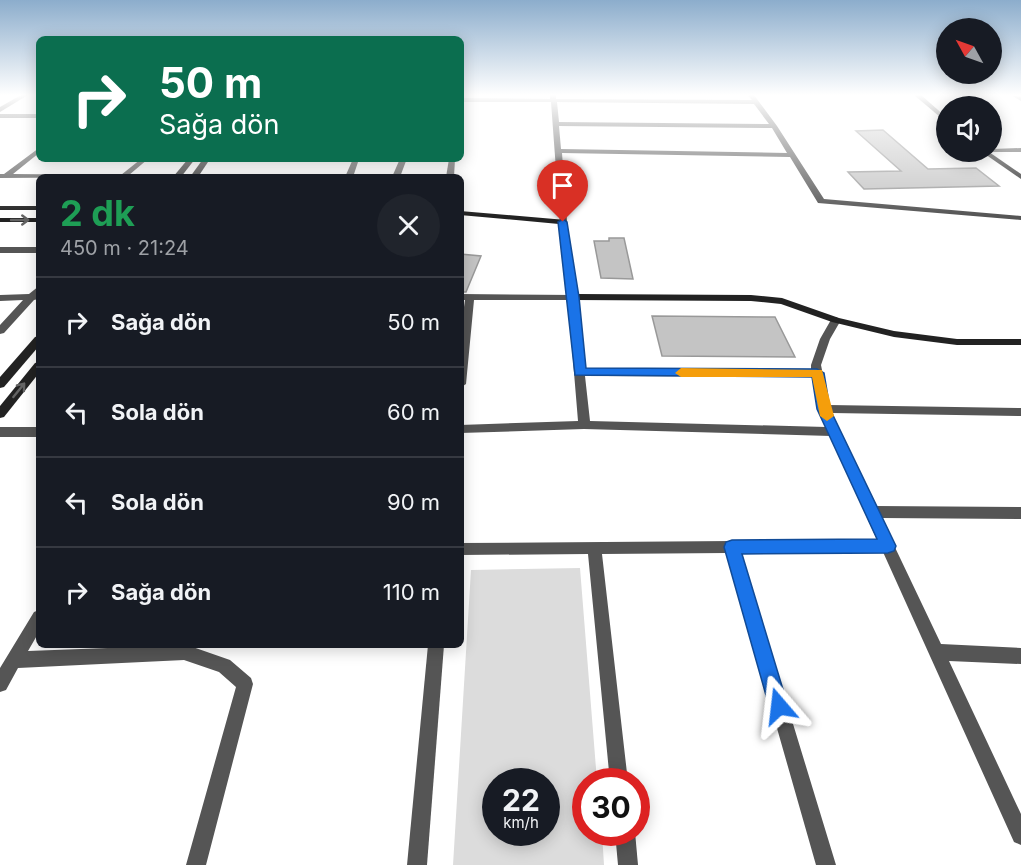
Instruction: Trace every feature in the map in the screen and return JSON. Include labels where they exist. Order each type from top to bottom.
[{"type":"street","points":[[557,135],[563,222],[573,297],[584,425]]},
{"type":"street","points":[[780,135],[817,198],[826,202],[1021,218]]},
{"type":"street","points":[[1002,151],[1021,150]]},
{"type":"street","points":[[559,151],[792,155]]},
{"type":"street","points":[[2,178],[36,152]]},
{"type":"street","points":[[126,174],[141,162]]},
{"type":"street","points":[[180,174],[190,162]]},
{"type":"street","points":[[999,162],[1021,177]]},
{"type":"street","points":[[2,178],[36,177]]},
{"type":"street","points":[[0,208],[36,208]]},
{"type":"street","points":[[464,213],[563,222]]},
{"type":"street","points":[[464,218],[493,217]]},
{"type":"street","points":[[0,220],[36,220]]},
{"type":"street","points":[[0,250],[36,250]]},
{"type":"street","points":[[0,298],[36,294]]},
{"type":"street","points":[[0,330],[36,295]]},
{"type":"street","points":[[464,314],[465,297],[751,298],[782,301],[836,320],[904,336],[957,342],[1021,342]]},
{"type":"street","points":[[836,320],[825,339],[816,365],[824,409],[1021,834]]},
{"type":"street","points":[[0,384],[36,342]]},
{"type":"street","points":[[0,414],[36,370]]},
{"type":"street","points":[[580,372],[817,373]]},
{"type":"street","points":[[824,409],[1021,412]]},
{"type":"street","points":[[464,429],[584,425],[835,432]]},
{"type":"street","points":[[0,432],[36,432]]},
{"type":"street","points":[[872,512],[1021,513]]},
{"type":"street","points":[[464,549],[888,546]]},
{"type":"street","points":[[732,547],[826,865]]},
{"type":"street","points":[[594,548],[618,768]]},
{"type":"street","points":[[0,684],[36,622]]},
{"type":"street","points":[[417,865],[436,648]]},
{"type":"street","points":[[14,660],[186,649],[224,666],[245,684],[196,865]]},
{"type":"street","points":[[938,652],[1021,656]]},
{"type":"street","points":[[626,846],[628,865]]},
{"type":"shaded area","points":[[580,568],[596,768],[572,768],[572,846],[603,846],[604,865],[453,865],[471,570]]},
{"type":"building","points":[[861,135],[889,135],[928,169],[976,168],[999,186],[864,189],[848,172],[901,171]]},
{"type":"building","points":[[609,238],[624,238],[633,279],[601,278],[594,241],[609,241]]},
{"type":"building","points":[[464,254],[481,256],[466,292],[464,292]]},
{"type":"building","points":[[652,316],[775,317],[795,357],[662,356]]},
{"type":"slow traffic","points":[[681,373],[817,373],[827,416]]},
{"type":"route","points":[[563,222],[580,372],[817,373],[824,409],[888,546],[732,547],[779,706]]}]
